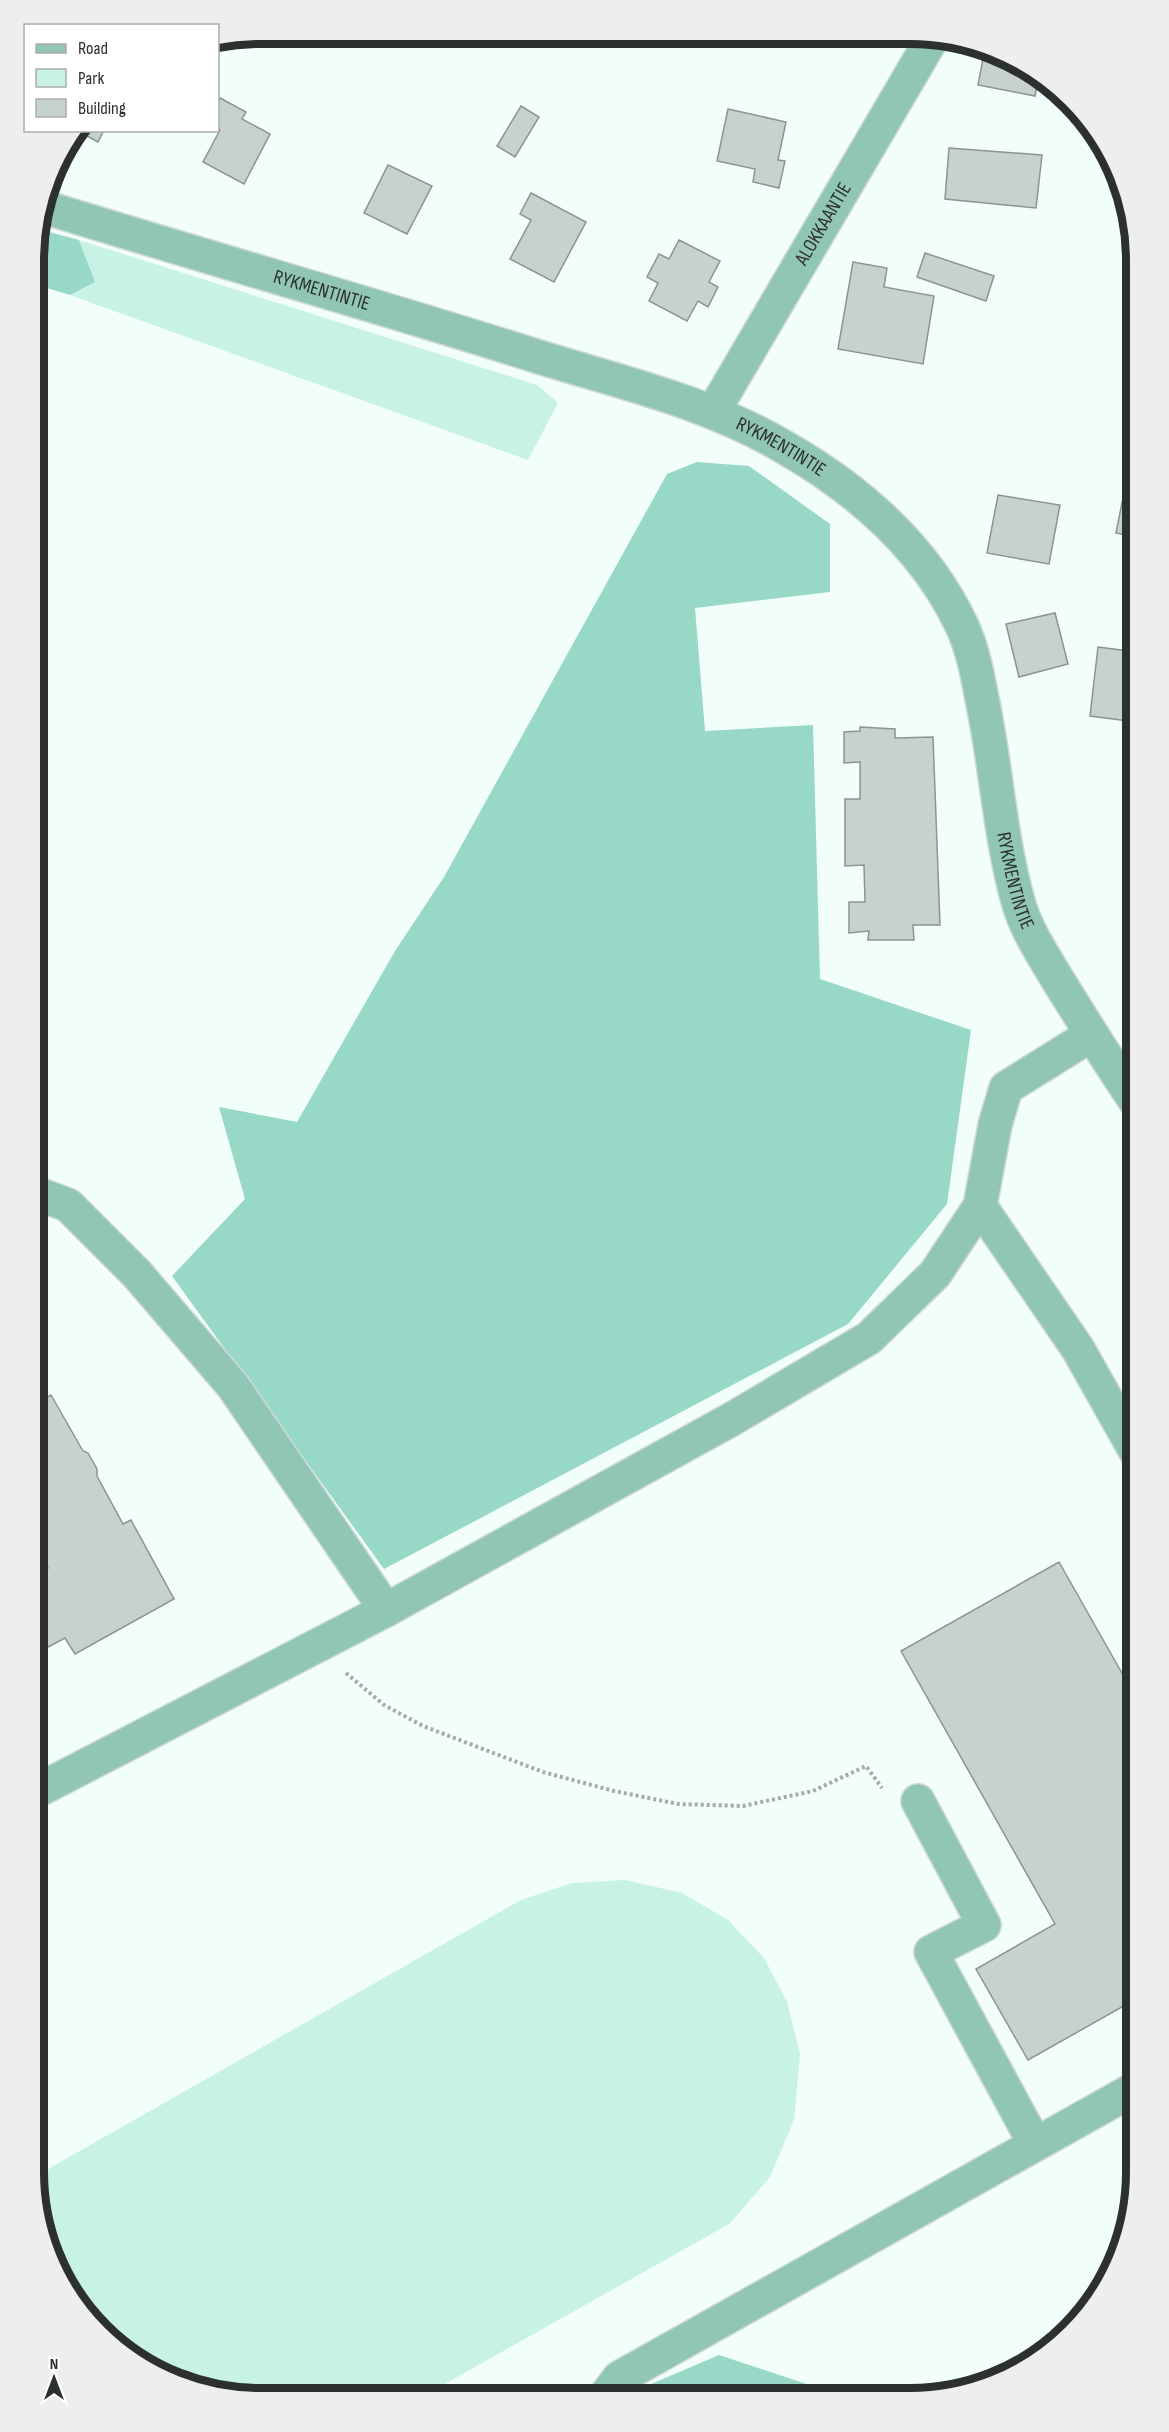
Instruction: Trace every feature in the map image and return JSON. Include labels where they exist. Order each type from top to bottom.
[{"type":"street","name":"ALOKKAANTIE","points":[[713,411],[929,44]]},
{"type":"street","name":"RYKMENTINTIE","points":[[50,209],[416,318],[713,411],[781,445],[860,497],[895,528],[944,591],[964,630],[977,671],[989,729],[1009,865],[1019,907],[1091,1035],[1126,1087]]},
{"type":"street","points":[[44,1786],[386,1610],[732,1419],[869,1338],[935,1274],[980,1206],[995,1125],[1006,1088],[1091,1035]]},
{"type":"street","points":[[44,1196],[68,1205],[137,1274],[233,1386],[386,1610]]},
{"type":"street","points":[[980,1206],[1078,1349],[1126,1434]]},
{"type":"street","points":[[918,1801],[984,1924],[931,1952],[1035,2144]]},
{"type":"street","points":[[612,2388],[619,2378],[1126,2094]]},
{"type":"path","points":[[320,1643],[354,1682],[384,1705],[423,1726],[543,1772],[614,1791],[678,1804],[743,1806],[813,1791],[866,1766],[895,1806],[918,1801]]},
{"type":"green space","points":[[45,231],[79,240],[95,282],[70,295],[44,287]]},
{"type":"green space","points":[[79,240],[537,385],[558,403],[528,460],[70,295],[95,282]]},
{"type":"green space","points":[[697,462],[749,466],[830,524],[830,592],[695,608],[705,731],[813,725],[820,979],[971,1030],[947,1204],[848,1324],[384,1569],[172,1276],[245,1199],[219,1107],[297,1122],[395,951],[444,877],[667,474]]},
{"type":"green space","points":[[625,1880],[682,1893],[728,1920],[764,1958],[787,2002],[800,2054],[794,2120],[770,2177],[729,2224],[438,2388],[232,2387],[190,2377],[152,2360],[117,2335],[97,2315],[72,2280],[55,2242],[45,2200],[44,2171],[521,1900],[572,1883]]},
{"type":"green space","points":[[719,2355],[819,2388],[643,2388]]},
{"type":"building","points":[[983,57],[1017,72],[1037,85],[1035,96],[978,85]]},
{"type":"building","points":[[220,98],[246,112],[242,119],[270,134],[244,184],[203,162],[220,130]]},
{"type":"building","points":[[521,106],[539,117],[515,157],[497,146]]},
{"type":"building","points":[[728,109],[786,122],[778,160],[785,161],[779,188],[753,182],[755,169],[717,161]]},
{"type":"building","points":[[85,132],[103,132],[98,142],[84,134]]},
{"type":"building","points":[[949,148],[1042,155],[1036,208],[945,199]]},
{"type":"building","points":[[388,165],[432,186],[407,234],[364,213]]},
{"type":"building","points":[[531,193],[586,222],[554,282],[510,259],[531,220],[520,214]]},
{"type":"building","points":[[679,240],[720,261],[709,282],[718,287],[708,307],[698,301],[687,321],[649,301],[658,283],[647,277],[659,254],[669,259]]},
{"type":"building","points":[[925,253],[994,276],[986,301],[917,277]]},
{"type":"building","points":[[853,262],[887,268],[884,287],[934,296],[923,364],[838,349]]},
{"type":"building","points":[[1126,482],[1126,535],[1116,533]]},
{"type":"building","points":[[998,495],[1060,505],[1049,564],[987,553]]},
{"type":"building","points":[[1055,613],[1068,664],[1019,677],[1006,624]]},
{"type":"building","points":[[1098,647],[1126,651],[1126,721],[1090,716]]},
{"type":"building","points":[[860,727],[895,729],[895,738],[933,737],[940,925],[913,925],[914,940],[868,940],[869,931],[849,933],[849,902],[865,902],[864,865],[845,866],[845,799],[860,799],[860,762],[844,763],[844,732],[860,731]]},
{"type":"building","points":[[51,1395],[83,1451],[88,1453],[97,1469],[97,1476],[123,1524],[131,1520],[174,1599],[75,1654],[65,1638],[44,1649],[44,1570],[48,1568],[44,1561],[44,1399]]},
{"type":"building","points":[[1059,1562],[1126,1680],[1126,2005],[1028,2060],[976,1969],[1055,1924],[901,1651]]}]
